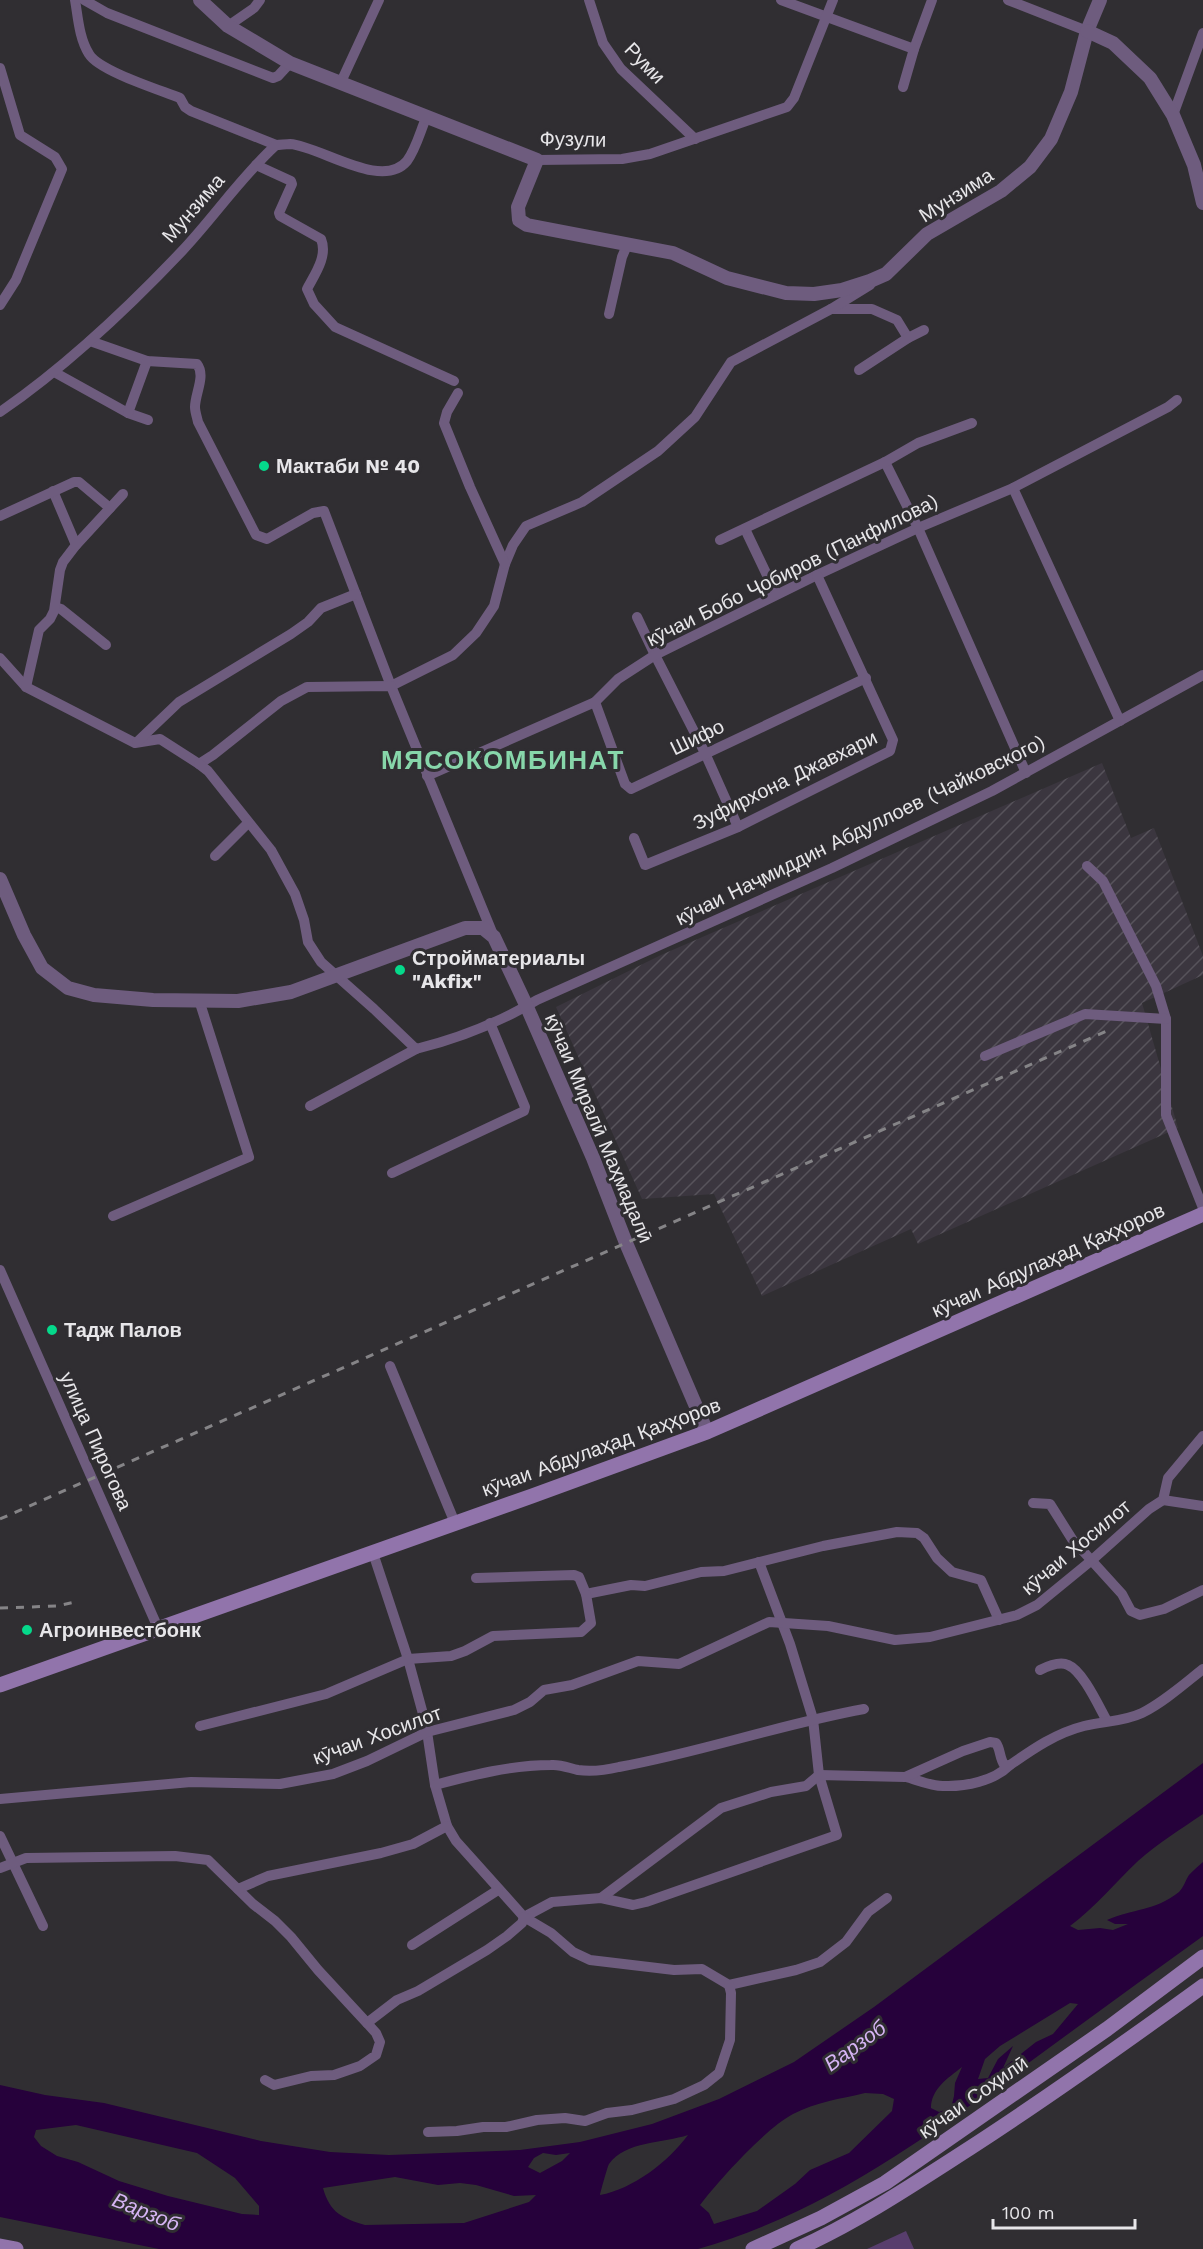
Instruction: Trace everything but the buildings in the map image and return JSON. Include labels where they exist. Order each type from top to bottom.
[{"type":"main road","name":"кӯчаи Абдулаҳад Қаҳҳоров","points":[[0,1684],[373,1553],[707,1432],[1203,1214]]},
{"type":"main road","name":"кӯчаи Соҳилӣ","points":[[753,2249],[837,2210],[885,2182],[1107,2029],[1203,1957]]},
{"type":"main road","name":"кӯчаи Соҳилӣ","points":[[798,2249],[882,2205],[938,2169],[1081,2075],[1203,1986]]},
{"type":"main road","points":[[0,2246],[16,2249]]},
{"type":"street","points":[[75,0],[81,32],[89,54],[97,62],[180,98],[190,111],[276,145],[291,144],[352,165],[381,172],[394,170],[406,162],[414,149],[424,123]]},
{"type":"street","points":[[84,0],[107,13],[273,78],[278,76],[290,63]]},
{"type":"street","name":"Фузули","points":[[200,0],[228,26],[290,63],[537,160],[622,159],[650,154],[787,107],[794,98],[834,0]]},
{"type":"street","points":[[228,26],[255,8],[260,0]]},
{"type":"street","points":[[341,82],[379,0]]},
{"type":"street","name":"Руми","points":[[589,0],[603,43],[621,69],[695,139]]},
{"type":"street","points":[[781,0],[914,49]]},
{"type":"street","points":[[903,87],[932,0]]},
{"type":"street","points":[[1008,0],[1113,43],[1150,78],[1173,115],[1194,165],[1203,203]]},
{"type":"street","name":"Мунзима","points":[[537,160],[518,207],[519,220],[527,225],[673,253],[728,278],[786,293],[814,294],[842,290],[886,274],[927,234],[1001,191],[1030,167],[1051,139],[1067,102],[1087,31],[1100,0]]},
{"type":"street","points":[[1173,115],[1203,33]]},
{"type":"street","points":[[0,68],[20,135],[55,157],[62,169],[16,280],[0,305]]},
{"type":"street","name":"Мунзима","points":[[0,412],[36,388],[124,311],[183,250],[276,145]]},
{"type":"street","points":[[256,165],[291,181],[292,184],[279,213],[280,216],[321,239],[324,246],[320,265],[307,289],[314,304],[335,327],[454,381]]},
{"type":"street","points":[[609,314],[622,257],[628,243]]},
{"type":"street","points":[[199,764],[281,701],[307,687],[391,686],[453,655],[476,633],[494,606],[505,564],[513,545],[526,526],[582,502],[658,451],[695,417],[731,362],[831,309],[886,274]]},
{"type":"street","points":[[831,309],[872,309],[897,320],[908,338]]},
{"type":"street","points":[[859,370],[924,330]]},
{"type":"street","points":[[90,341],[147,361],[197,364],[201,374],[195,407],[198,422],[256,535],[267,539],[313,513],[324,511],[391,686],[494,937]]},
{"type":"street","points":[[128,412],[147,361]]},
{"type":"street","points":[[54,372],[128,412],[148,420]]},
{"type":"street","points":[[458,393],[447,412],[444,423],[505,564]]},
{"type":"street","name":"кӯчаи Бобо Ҷобиров (Панфилова)","points":[[427,776],[595,702],[618,679],[655,655],[776,594],[918,528],[1012,488],[1168,407],[1177,400]]},
{"type":"street","points":[[720,540],[918,444],[972,423]]},
{"type":"street","points":[[885,462],[918,528],[1026,773]]},
{"type":"street","points":[[0,516],[74,482],[79,482],[111,508]]},
{"type":"street","points":[[1012,488],[1120,721]]},
{"type":"street","points":[[53,491],[76,544]]},
{"type":"street","points":[[26,687],[39,630],[50,619],[55,607],[60,570],[76,544],[123,494]]},
{"type":"street","points":[[745,529],[776,594]]},
{"type":"street","name":"Зуфирхона Джавхари","points":[[634,838],[645,865],[738,827],[890,751],[893,740],[817,575]]},
{"type":"street","points":[[135,743],[178,702],[291,634],[308,622],[321,608],[356,594]]},
{"type":"street","points":[[55,607],[61,609],[106,645]]},
{"type":"street","points":[[637,617],[705,753],[738,827]]},
{"type":"street","points":[[0,658],[26,687],[135,743],[160,739],[208,771],[271,850],[295,894],[304,920],[308,942],[321,962],[416,1049]]},
{"type":"street","name":"кӯчаи Наҷмиддин Абдуллоев (Чайковского)","points":[[310,1106],[416,1049],[437,1044],[490,1023],[832,868],[1026,773],[1203,675]]},
{"type":"street","name":"Шифо","points":[[595,702],[628,788],[635,788],[866,678]]},
{"type":"street","points":[[215,856],[248,823]]},
{"type":"street","points":[[1087,866],[1103,881],[1116,903],[1156,986],[1166,1019],[1166,1115],[1203,1208]]},
{"type":"street","points":[[0,879],[24,935],[42,968],[68,988],[94,995],[153,1000],[238,1001],[291,992],[465,928],[483,928],[494,937]]},
{"type":"street","name":"кӯчаи Миралӣ Маҳмадалӣ","points":[[494,937],[527,1006],[593,1158],[707,1432]]},
{"type":"street","points":[[113,1216],[249,1157],[199,1000]]},
{"type":"street","points":[[985,1056],[1086,1014],[1166,1019]]},
{"type":"street","points":[[392,1173],[524,1112],[525,1107],[490,1023]]},
{"type":"street","name":"улица Пирогова","points":[[0,1270],[158,1628]]},
{"type":"street","points":[[390,1366],[455,1523]]},
{"type":"street","points":[[1203,1436],[1168,1478],[1163,1500],[1203,1506]]},
{"type":"street","name":"кӯчаи Хосилот","points":[[0,1799],[191,1782],[261,1785],[298,1782],[350,1768],[427,1732],[507,1713],[530,1702],[544,1690],[583,1681],[625,1665],[648,1661],[679,1664],[773,1622],[828,1626],[894,1640],[930,1636],[999,1620],[1028,1611],[1092,1560],[1149,1509],[1163,1500]]},
{"type":"street","points":[[1033,1503],[1050,1504],[1072,1539],[1122,1594],[1131,1611],[1140,1615],[1164,1609],[1203,1590]]},
{"type":"street","points":[[586,1594],[631,1585],[645,1586],[701,1572],[718,1572],[876,1534],[917,1533],[924,1538],[937,1558],[952,1572],[981,1580],[999,1620]]},
{"type":"street","points":[[373,1553],[408,1659],[427,1732],[435,1785],[447,1826],[456,1841],[524,1917],[551,1933],[573,1952],[590,1960],[674,1970],[702,1969],[729,1985],[796,1970],[820,1962],[846,1942],[868,1912],[887,1898]]},
{"type":"street","points":[[367,2023],[397,2000],[418,1991],[488,1950],[522,1923],[524,1917],[552,1902],[601,1898],[633,1905],[646,1902],[837,1835],[819,1775],[813,1719],[783,1624],[759,1562]]},
{"type":"street","points":[[200,1726],[326,1694],[408,1659],[451,1656],[493,1636],[580,1632],[591,1623],[586,1594],[579,1577],[574,1575],[477,1578]]},
{"type":"street","points":[[1040,1670],[1053,1665],[1067,1664],[1076,1670],[1094,1696],[1107,1721]]},
{"type":"street","points":[[601,1898],[721,1808],[771,1792],[806,1786],[819,1775],[905,1777],[941,1786],[980,1781],[1002,1772],[1044,1742],[1082,1726],[1107,1721],[1114,1722],[1150,1709],[1203,1669]]},
{"type":"street","points":[[435,1785],[521,1766],[555,1764],[597,1771],[620,1767],[722,1745],[738,1738],[864,1709]]},
{"type":"street","points":[[905,1777],[963,1751],[990,1742],[996,1743],[1000,1748],[1001,1760],[1005,1766],[1010,1765]]},
{"type":"street","points":[[238,1889],[268,1876],[381,1853],[413,1844],[447,1826]]},
{"type":"street","points":[[0,1836],[43,1926]]},
{"type":"street","points":[[0,1868],[26,1858],[175,1856],[208,1860],[291,1937],[376,2033],[380,2042],[376,2055],[360,2066],[334,2075],[311,2076],[274,2085],[265,2080]]},
{"type":"street","points":[[412,1945],[498,1890]]},
{"type":"street","points":[[428,2132],[506,2127],[546,2119],[565,2118],[585,2121],[607,2113],[632,2110],[674,2099],[704,2085],[719,2073],[730,2040],[731,1993],[729,1985]]},
{"type":"shaded area","points":[[1102,763],[1131,838],[1154,828],[1203,956],[1203,975],[1142,1003],[1178,1128],[918,1244],[911,1229],[762,1296],[714,1194],[642,1199],[556,1007],[661,955]]},
{"type":"shaded area","points":[[906,2231],[914,2249],[867,2249]]},
{"type":"water","name":"Варзоб","points":[[1203,1763],[1203,1814],[1146,1854],[1070,1926],[1078,1930],[1100,1928],[1113,1930],[1128,1924],[1115,1924],[1107,1920],[1170,1898],[1179,1892],[1189,1875],[1203,1862],[1203,1936],[908,2148],[828,2196],[743,2234],[698,2249],[159,2249],[0,2217],[0,2085],[45,2095],[104,2103],[261,2141],[330,2152],[389,2155],[520,2150],[580,2142],[652,2124],[719,2099],[794,2062],[874,2007]],"holes":[[[1070,2003],[1078,2004],[1053,2034],[1036,2042],[1003,2068],[1013,2046],[998,2059],[988,2078],[978,2079],[985,2059],[1000,2046]],[[962,2067],[955,2083],[951,2108],[939,2112],[931,2108],[932,2101],[941,2084]],[[865,2093],[883,2094],[894,2099],[892,2111],[849,2153],[810,2170],[795,2184],[757,2211],[714,2224],[709,2213],[700,2205],[719,2182],[757,2142],[782,2121],[819,2104]],[[76,2125],[197,2153],[235,2178],[259,2206],[259,2215],[242,2214],[119,2181],[78,2162],[57,2156],[41,2146],[34,2137],[36,2130]],[[688,2135],[649,2173],[625,2187],[600,2195],[608,2165],[616,2156],[646,2144]],[[543,2153],[556,2155],[570,2153],[562,2161],[540,2173],[528,2167],[534,2158]],[[395,2177],[438,2185],[460,2183],[476,2185],[514,2196],[536,2195],[529,2202],[464,2223],[365,2225],[343,2217],[333,2209],[323,2188]]]},
{"type":"railway","points":[[0,1519],[1109,1030]]},
{"type":"railway","points":[[0,1608],[57,1606],[75,1602]]},
{"type":"place","name":"Мактаби № 40","points":[[264,466]]},
{"type":"place","name":"Стройматериалы \"Akfix\"","points":[[400,970]]},
{"type":"place","name":"Тадж Палов","points":[[52,1330]]},
{"type":"place","name":"Агроинвестбонк","points":[[27,1630]]},
{"type":"district","name":"МЯСОКОМБИНАТ","points":[[503,760]]}]
